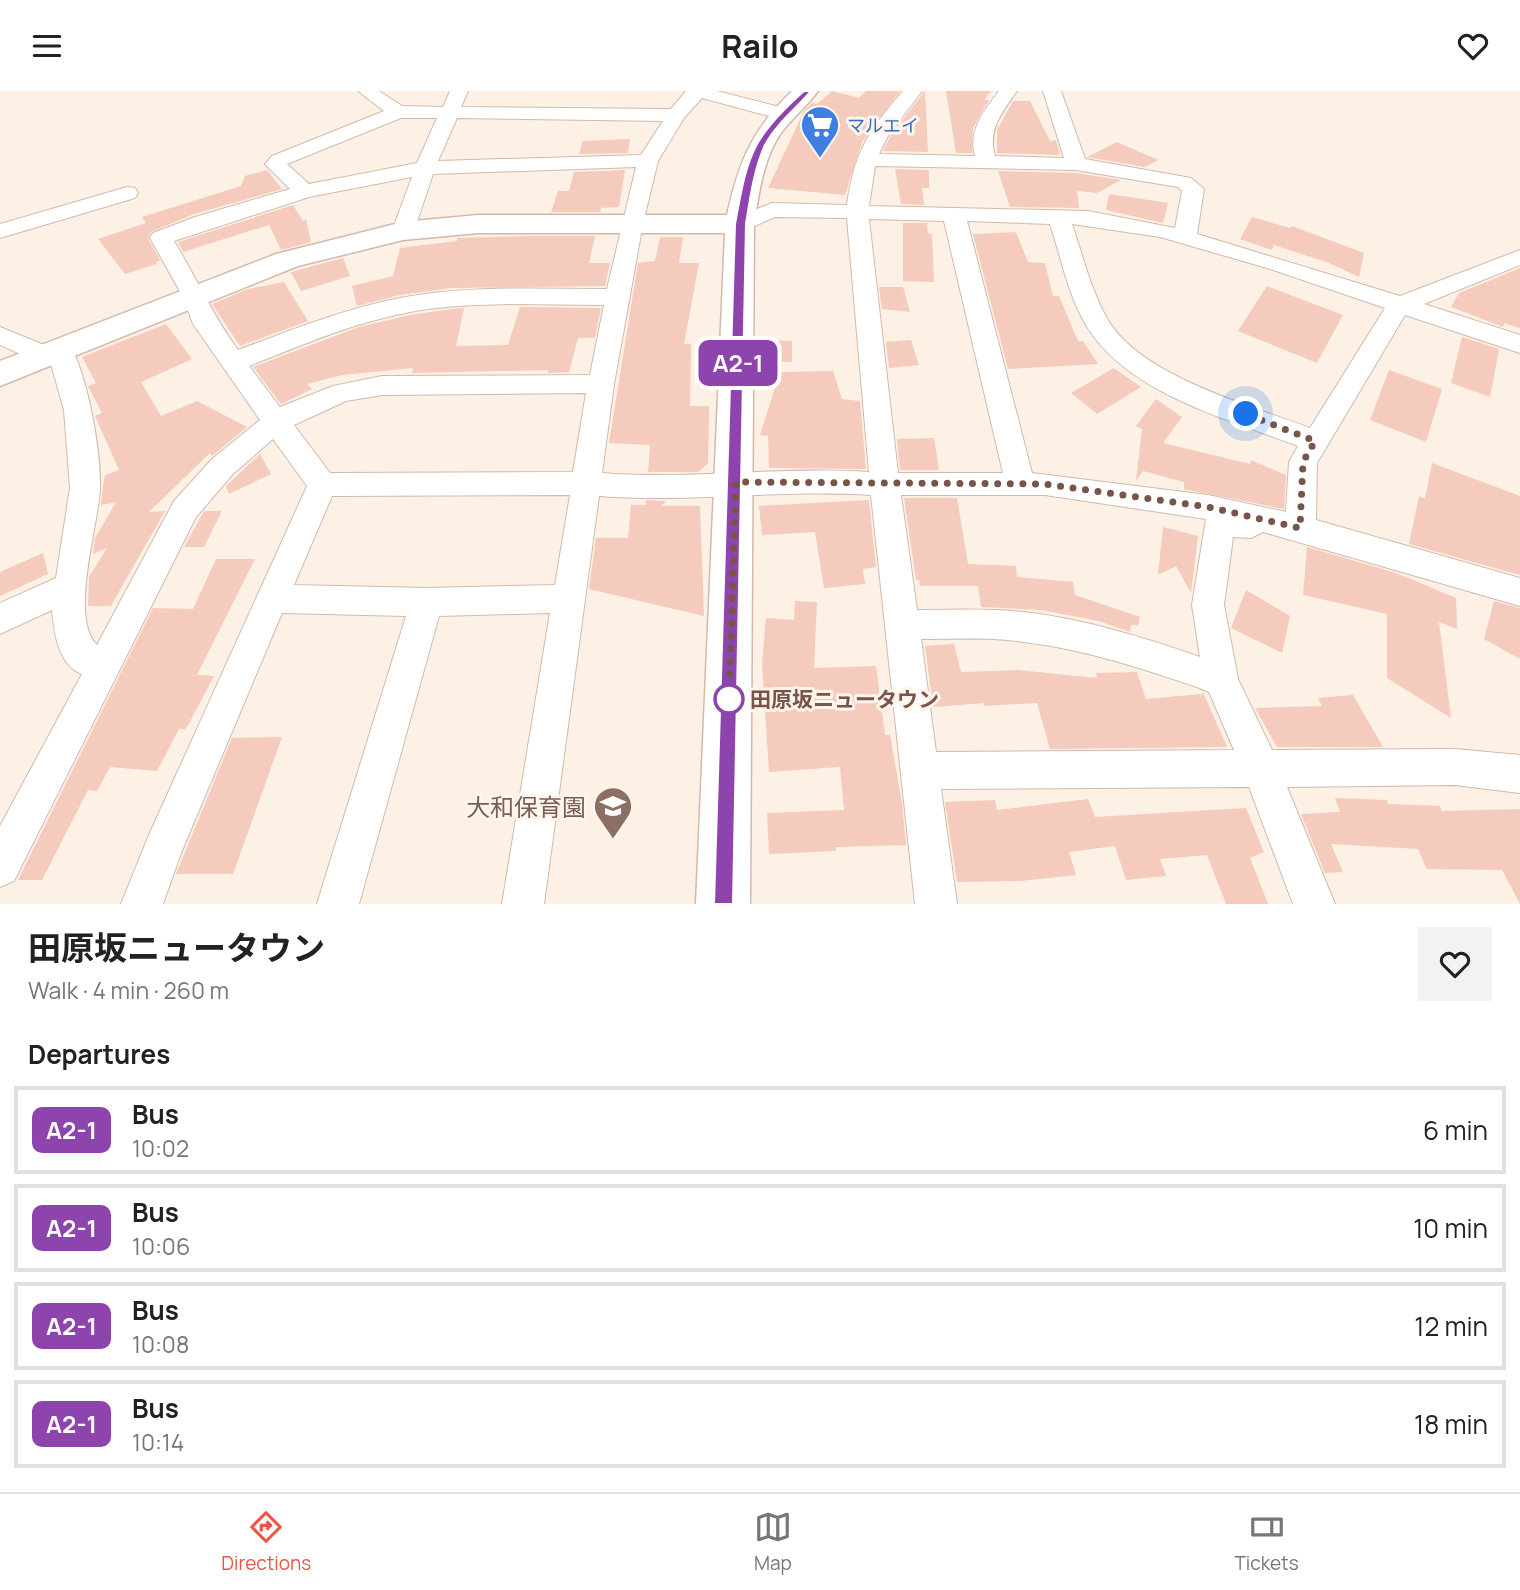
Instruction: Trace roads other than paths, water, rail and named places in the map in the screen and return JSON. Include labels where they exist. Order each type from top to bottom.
[{"type":"main road","points":[[723,904],[736,482],[740,224],[747,188],[761,145],[795,103]]},
{"type":"main road","points":[[0,374],[287,260],[403,231],[478,224],[740,224]]},
{"type":"street","points":[[367,91],[398,113]]},
{"type":"street","points":[[403,231],[425,168],[459,91]]},
{"type":"street","points":[[523,904],[584,483],[632,223],[648,161],[677,115],[697,91],[795,103]]},
{"type":"street","points":[[914,91],[873,139],[865,160],[857,212],[885,484],[936,904]]},
{"type":"street","points":[[987,162],[981,136],[988,118],[1008,91]]},
{"type":"street","points":[[1052,91],[1076,164]]},
{"type":"street","points":[[304,191],[275,164],[279,160],[398,113],[677,115]]},
{"type":"street","points":[[865,160],[1076,164],[1184,183],[1193,189],[1185,236]]},
{"type":"street","points":[[322,485],[205,324],[194,295],[161,238],[163,236],[304,191],[425,168],[648,161]]},
{"type":"street","points":[[0,231],[127,193]]},
{"type":"street","points":[[740,224],[772,210],[1088,218],[1185,236],[1520,344]]},
{"type":"street","points":[[954,215],[1020,484]]},
{"type":"street","points":[[1059,217],[1098,325],[1127,357],[1148,372],[1176,386],[1315,441]]},
{"type":"street","points":[[1300,528],[1303,462],[1399,305],[1520,257]]},
{"type":"street","points":[[233,362],[318,329],[403,306],[502,298],[618,296]]},
{"type":"street","points":[[0,335],[53,353],[78,410],[85,488],[68,607],[72,639],[86,660],[106,662]]},
{"type":"street","points":[[0,867],[185,509],[212,474],[244,445],[276,422],[341,394],[370,387],[601,384]]},
{"type":"street","points":[[322,485],[584,483],[636,487],[821,481],[885,484],[1045,484],[1208,507],[1300,528],[1520,592]]},
{"type":"street","points":[[142,904],[322,485]]},
{"type":"street","points":[[1300,528],[1219,524],[1208,605],[1221,680],[1261,768],[1314,904]]},
{"type":"street","points":[[0,619],[70,587]]},
{"type":"street","points":[[271,599],[427,602],[568,599]]},
{"type":"street","points":[[338,904],[427,602]]},
{"type":"street","points":[[902,624],[1036,629],[1101,641],[1154,656],[1221,680]]},
{"type":"street","points":[[919,771],[1455,767],[1520,773]]},
{"type":"place","name":"マルエイ","points":[[820,159]]},
{"type":"place","name":"田原坂ニュータウン","points":[[729,699]]},
{"type":"place","name":"大和保育園","points":[[613,840]]}]
